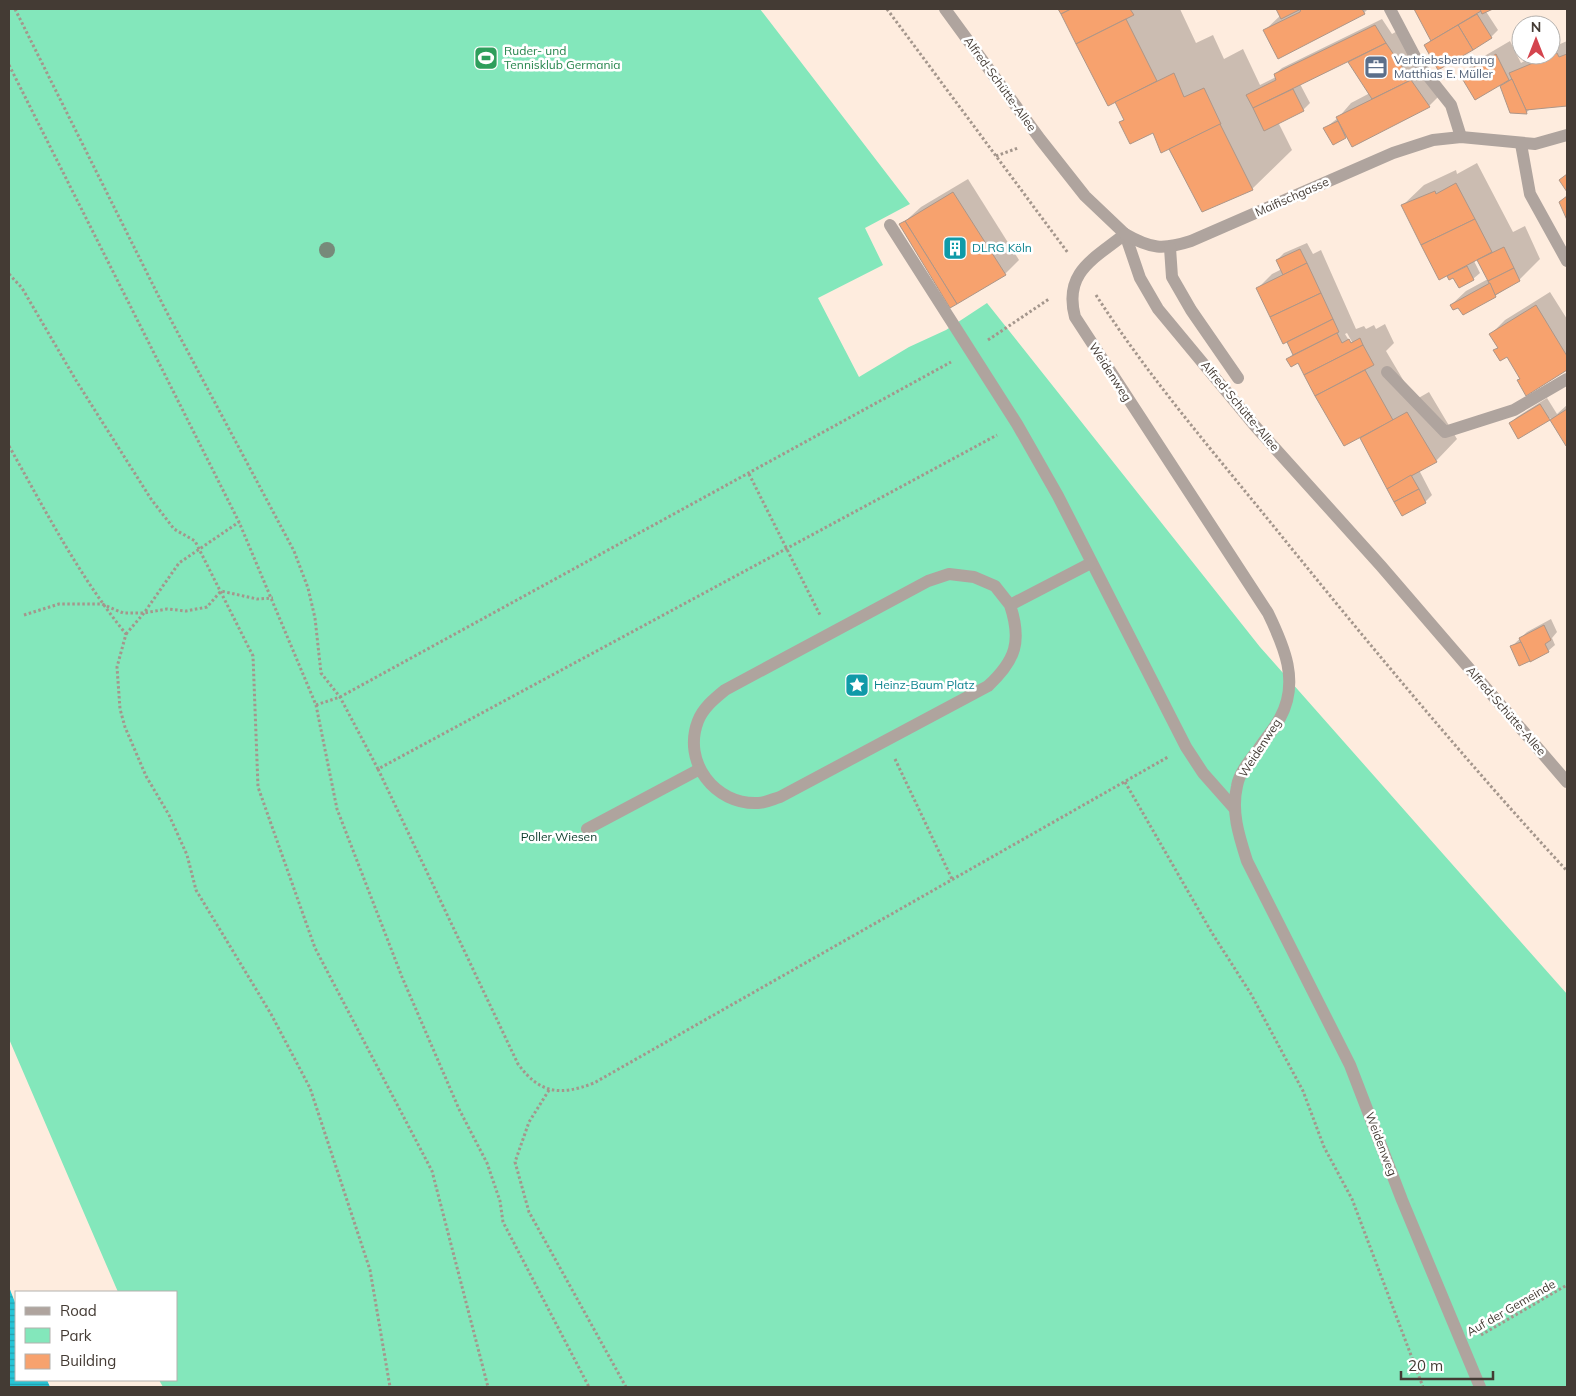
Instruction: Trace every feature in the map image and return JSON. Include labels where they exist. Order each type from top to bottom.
[{"type":"street","name":"Alfred-Schütte-Allee","points":[[945,9],[1040,139],[1086,196],[1125,234],[1140,278],[1158,309],[1255,426],[1381,566],[1567,782]]},
{"type":"street","points":[[1390,9],[1420,66],[1452,105],[1461,137]]},
{"type":"street","name":"Maifischgasse","points":[[1125,234],[1153,247],[1170,248],[1191,241],[1393,153],[1433,140],[1461,137],[1535,144],[1567,136]]},
{"type":"street","points":[[1521,144],[1530,194],[1567,262]]},
{"type":"street","points":[[890,225],[1017,424],[1186,747],[1203,773],[1234,808]]},
{"type":"street","points":[[1080,270],[1125,234]]},
{"type":"street","points":[[1170,248],[1172,277],[1191,310],[1238,378]]},
{"type":"street","name":"Weidenweg","points":[[1080,270],[1072,289],[1070,301],[1075,317],[1262,605],[1283,643],[1290,668],[1289,694],[1280,718],[1245,768],[1237,784],[1234,808],[1238,834],[1247,861],[1350,1065],[1402,1200],[1480,1387]]},
{"type":"street","points":[[1387,372],[1445,432],[1514,410],[1567,379]]},
{"type":"street","points":[[1010,605],[1091,563]]},
{"type":"street","points":[[949,574],[974,577],[995,586],[1010,605],[1017,626],[1014,654],[1004,671],[988,686],[886,741],[780,797],[758,803],[735,799],[714,788],[698,770],[694,747],[697,722],[709,703],[725,690],[928,581],[949,574]]},
{"type":"street","points":[[587,829],[698,770]]},
{"type":"path","points":[[15,9],[164,307],[294,551],[308,588],[316,618],[321,673],[340,697],[378,769],[518,1064],[531,1080],[550,1090],[570,1091],[594,1083],[1186,747]]},
{"type":"path","points":[[887,9],[1080,270],[1118,330],[1323,587],[1516,816],[1567,871]]},
{"type":"path","points":[[9,65],[239,522],[273,598],[316,705],[337,809],[402,977],[459,1109],[488,1163],[500,1201],[503,1222],[589,1387]]},
{"type":"path","points":[[9,274],[22,288],[77,382],[151,498],[174,529],[195,541],[253,656],[258,788],[315,948],[432,1171],[488,1387]]},
{"type":"path","points":[[316,705],[340,697],[971,351],[1050,298]]},
{"type":"path","points":[[378,769],[1017,424]]},
{"type":"path","points":[[9,446],[66,547],[102,604],[126,634]]},
{"type":"path","points":[[749,474],[829,634]]},
{"type":"path","points":[[239,522],[179,563],[144,614],[126,634],[117,667],[120,709],[125,727],[146,776],[187,855],[196,890],[271,1014],[310,1088],[370,1270],[390,1387]]},
{"type":"path","points":[[221,591],[257,599],[273,598]]},
{"type":"path","points":[[24,615],[60,604],[102,604],[123,613],[144,614],[166,609],[186,611],[207,607],[221,591]]},
{"type":"path","points":[[886,741],[952,879]]},
{"type":"path","points":[[1125,781],[1212,933],[1251,994],[1302,1091],[1324,1147],[1352,1198],[1423,1387]]},
{"type":"path","points":[[550,1090],[534,1110],[522,1141],[515,1162],[519,1182],[529,1212],[626,1387]]},
{"type":"path","name":"Auf der Gemeinde","points":[[1463,1345],[1567,1285]]},
{"type":"green space","name":"Poller Wiesen","points":[[9,9],[760,9],[910,204],[865,228],[883,265],[818,298],[859,377],[909,347],[946,330],[987,303],[1260,647],[1567,994],[1567,1387],[163,1387],[160,1381],[178,1381],[178,1291],[118,1291],[9,1039]]},
{"type":"water","points":[[9,1287],[15,1302],[15,1381],[47,1381],[50,1387],[9,1387]]},
{"type":"building","points":[[1058,9],[1071,9],[1061,14]]},
{"type":"building","points":[[1071,9],[1130,9],[1134,15],[1076,44],[1061,14]]},
{"type":"building","points":[[1276,9],[1301,9],[1281,19]]},
{"type":"building","points":[[1301,9],[1362,9],[1365,14],[1278,59],[1263,30],[1300,12]]},
{"type":"building","points":[[1414,9],[1480,9],[1481,11],[1431,41]]},
{"type":"building","points":[[1480,9],[1493,9],[1482,14]]},
{"type":"building","points":[[1477,14],[1492,38],[1473,50],[1458,25]]},
{"type":"building","points":[[1126,19],[1157,81],[1108,106],[1076,44]]},
{"type":"building","points":[[1375,25],[1386,43],[1253,108],[1246,95],[1276,80],[1274,74]]},
{"type":"building","points":[[1458,25],[1473,50],[1438,70],[1424,45]]},
{"type":"building","points":[[1386,43],[1411,80],[1372,99],[1348,62]]},
{"type":"building","points":[[1496,54],[1509,80],[1475,100],[1460,75]]},
{"type":"building","points":[[1567,54],[1567,106],[1526,110],[1509,73],[1528,65],[1561,65],[1561,56]]},
{"type":"building","points":[[1174,73],[1184,97],[1204,88],[1221,124],[1161,153],[1153,133],[1130,144],[1119,122],[1124,120],[1115,102]]},
{"type":"building","points":[[1512,79],[1527,114],[1510,113],[1500,86]]},
{"type":"building","points":[[1411,80],[1430,107],[1352,147],[1336,117]]},
{"type":"building","points":[[1293,89],[1304,111],[1264,131],[1253,108]]},
{"type":"building","points":[[1338,121],[1346,138],[1333,145],[1323,128]]},
{"type":"building","points":[[1220,124],[1253,190],[1202,212],[1169,149]]},
{"type":"building","points":[[1567,174],[1567,192],[1559,180]]},
{"type":"building","points":[[1456,183],[1475,219],[1421,245],[1401,205],[1435,191],[1436,194]]},
{"type":"building","name":"DLRG Köln","points":[[953,192],[1006,275],[957,304],[905,221]]},
{"type":"building","points":[[1567,196],[1567,220],[1559,202]]},
{"type":"building","points":[[1475,219],[1492,252],[1439,280],[1421,245]]},
{"type":"building","points":[[905,221],[957,304],[950,308],[899,224]]},
{"type":"building","points":[[1504,247],[1514,268],[1488,281],[1477,260]]},
{"type":"building","points":[[1300,249],[1307,263],[1283,275],[1276,260]]},
{"type":"building","points":[[1307,263],[1321,293],[1270,317],[1256,288]]},
{"type":"building","points":[[1467,266],[1474,280],[1459,288],[1453,278],[1449,280],[1447,276]]},
{"type":"building","points":[[1514,268],[1520,281],[1495,295],[1488,281]]},
{"type":"building","points":[[1490,283],[1496,297],[1463,315],[1458,308],[1453,310],[1450,305]]},
{"type":"building","points":[[1321,293],[1333,319],[1283,344],[1270,317]]},
{"type":"building","points":[[1536,305],[1567,356],[1567,370],[1526,396],[1517,380],[1520,379],[1507,357],[1500,361],[1493,350],[1498,348],[1489,334]]},
{"type":"building","points":[[1333,319],[1339,332],[1293,355],[1287,342]]},
{"type":"building","points":[[1337,333],[1342,343],[1349,339],[1351,343],[1360,338],[1363,345],[1304,375],[1298,363],[1291,367],[1286,359]]},
{"type":"building","points":[[1363,345],[1374,365],[1315,396],[1304,375]]},
{"type":"building","points":[[1365,370],[1393,420],[1344,446],[1315,396]]},
{"type":"building","points":[[1540,404],[1550,420],[1518,439],[1509,423]]},
{"type":"building","points":[[1567,409],[1567,445],[1566,446],[1550,420]]},
{"type":"building","points":[[1407,412],[1437,462],[1387,489],[1360,438]]},
{"type":"building","points":[[1411,475],[1419,489],[1394,502],[1387,489]]},
{"type":"building","points":[[1419,489],[1426,503],[1402,516],[1394,502]]},
{"type":"building","points":[[1544,625],[1551,640],[1545,644],[1549,652],[1530,662],[1519,638]]},
{"type":"building","points":[[1521,642],[1530,661],[1519,666],[1510,646]]},
{"type":"place","name":"Ruder- und Tennisklub Germania","points":[[486,58]]},
{"type":"place","name":"Vertriebsberatung Matthias E. Müller","points":[[1376,67]]},
{"type":"place","name":"DLRG Köln","points":[[955,248]]},
{"type":"place","name":"Heinz-Baum Platz","points":[[857,685]]}]
